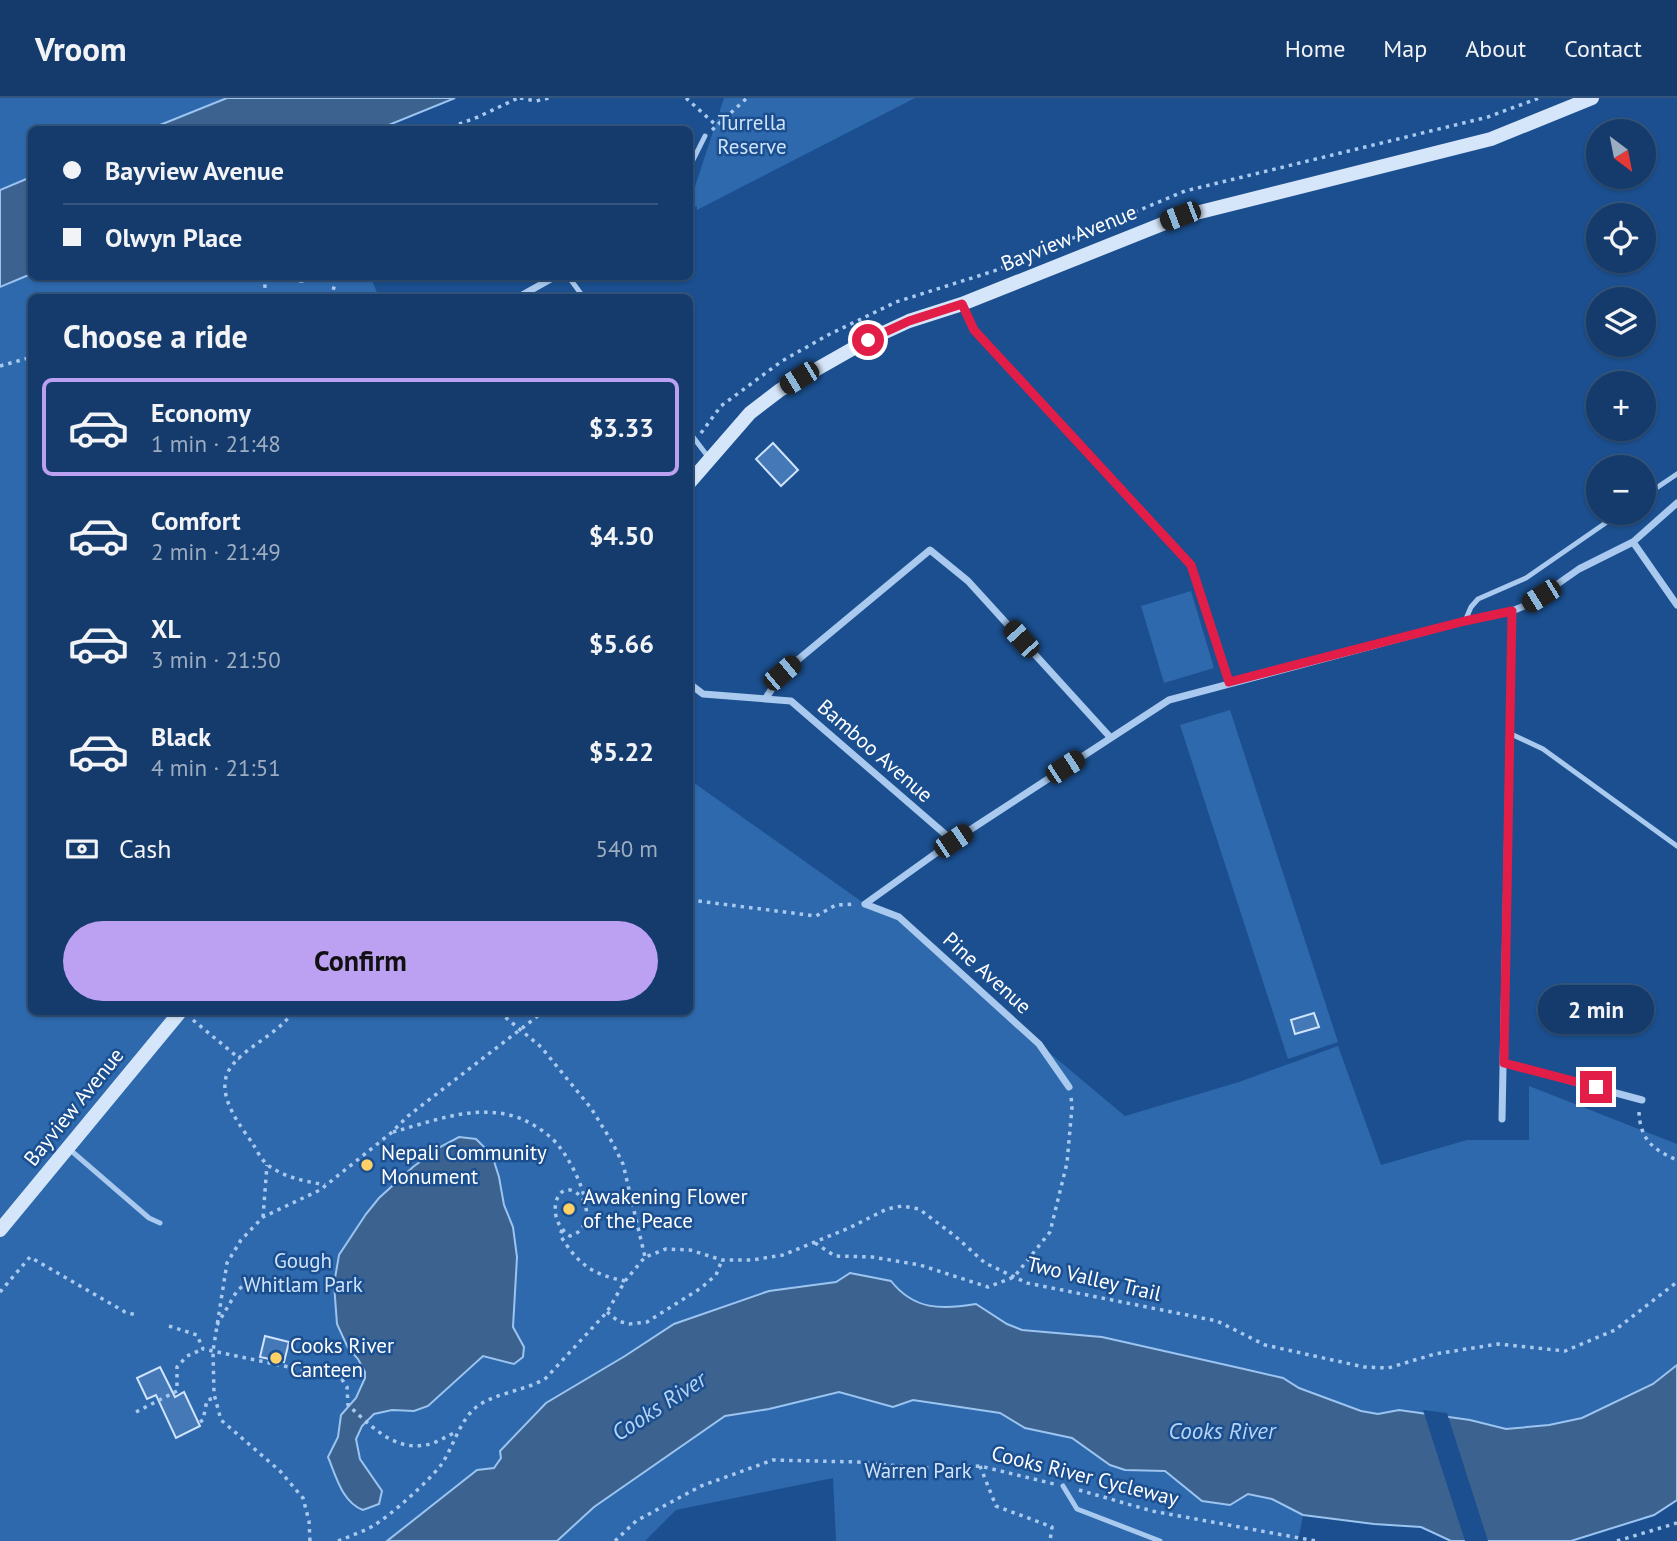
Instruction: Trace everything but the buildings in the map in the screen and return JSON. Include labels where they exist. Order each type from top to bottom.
[{"type":"main road","name":"Bayview Avenue","points":[[693,478],[750,413],[780,390],[868,340],[909,321],[962,304],[1180,216],[1491,139],[1592,98]]},
{"type":"main road","name":"Bayview Avenue","points":[[0,1230],[68,1148],[186,1015]]},
{"type":"street","points":[[524,294],[549,280]]},
{"type":"street","points":[[962,304],[974,330],[1191,565],[1229,682]]},
{"type":"street","points":[[865,904],[953,841],[1169,699],[1512,611],[1535,600],[1590,563],[1633,542],[1677,503]]},
{"type":"street","points":[[1633,542],[1677,605]]},
{"type":"street","points":[[766,698],[782,673],[930,550],[968,581],[1110,737]]},
{"type":"street","points":[[1503,1119],[1512,611]]},
{"type":"street","name":"Bamboo Avenue","points":[[693,686],[702,694],[792,701],[953,841]]},
{"type":"street","name":"Pine Avenue","points":[[865,904],[899,917],[1039,1044],[1069,1087]]},
{"type":"street","points":[[1504,1063],[1643,1100]]},
{"type":"lane","points":[[693,160],[705,136]]},
{"type":"lane","points":[[693,437],[709,458]]},
{"type":"lane","points":[[1656,488],[1677,474]]},
{"type":"lane","points":[[1465,621],[1478,599],[1526,578],[1603,525]]},
{"type":"lane","points":[[1511,734],[1543,749],[1677,846]]},
{"type":"lane","points":[[68,1148],[149,1218],[160,1223]]},
{"type":"lane","points":[[1063,1486],[1077,1509],[1160,1541]]},
{"type":"path","points":[[454,126],[519,98],[536,101],[549,98]]},
{"type":"path","points":[[686,98],[717,126]]},
{"type":"path","points":[[705,136],[747,98]]},
{"type":"path","points":[[0,366],[28,357]]},
{"type":"path","points":[[693,900],[816,916],[836,905],[865,904]]},
{"type":"path","points":[[186,1015],[240,1059]]},
{"type":"path","points":[[290,1015],[271,1035],[247,1051],[229,1071],[224,1089],[233,1116],[267,1165],[294,1179],[326,1185]]},
{"type":"path","points":[[338,1541],[383,1518],[440,1465],[471,1411],[483,1401],[535,1385],[546,1378],[607,1312],[625,1281],[645,1256],[623,1164],[612,1142],[591,1108],[541,1047],[503,1015]]},
{"type":"path","points":[[310,1541],[309,1521],[303,1498],[280,1471],[221,1420],[215,1398],[213,1351],[227,1263],[241,1240],[262,1217],[326,1185],[408,1116],[539,1015]]},
{"type":"path","points":[[815,1243],[835,1256],[872,1257],[920,1265],[988,1287],[1013,1277],[1050,1232],[1067,1163],[1072,1107],[1069,1087]]},
{"type":"path","points":[[1643,1100],[1639,1114],[1643,1135],[1660,1153],[1677,1160]]},
{"type":"path","points":[[391,1133],[474,1112],[499,1113],[523,1119],[543,1131],[560,1147],[577,1173],[585,1202],[587,1218],[579,1233],[570,1236],[562,1230],[555,1218],[554,1206],[558,1194],[571,1190],[578,1193],[585,1202]]},
{"type":"path","points":[[262,1217],[267,1165]]},
{"type":"path","name":"Two Valley Trail","points":[[645,1256],[666,1249],[691,1250],[722,1260],[752,1260],[783,1255],[887,1209],[902,1206],[919,1209],[985,1263],[1027,1283],[1217,1321],[1265,1345],[1364,1367],[1388,1368],[1435,1354],[1498,1344],[1565,1351],[1615,1330],[1677,1282]]},
{"type":"path","points":[[562,1230],[560,1235],[572,1255],[588,1269],[605,1277],[625,1281]]},
{"type":"path","points":[[0,1292],[30,1256],[125,1312],[136,1315]]},
{"type":"path","points":[[607,1312],[618,1321],[629,1324],[647,1322],[701,1288],[716,1275],[722,1260]]},
{"type":"path","points":[[216,1326],[237,1291],[253,1277]]},
{"type":"path","points":[[169,1326],[197,1335],[203,1349]]},
{"type":"path","points":[[136,1412],[177,1391],[177,1367],[187,1356],[203,1349],[341,1378],[348,1387],[348,1405],[384,1437],[396,1443],[426,1446],[458,1431]]},
{"type":"path","points":[[341,1378],[359,1366]]},
{"type":"path","points":[[200,1422],[203,1420],[207,1400],[215,1398]]},
{"type":"path","name":"Cooks River Cycleway","points":[[615,1541],[636,1521],[701,1486],[773,1460],[858,1462],[920,1468],[980,1466],[1152,1511],[1316,1541]]},
{"type":"path","points":[[980,1466],[996,1506],[1052,1527],[1050,1541]]},
{"type":"path","points":[[1617,1541],[1677,1523]]},
{"type":"green space","points":[[0,98],[227,98],[157,126],[28,126],[28,178],[0,190]]},
{"type":"green space","name":"Turrella Reserve","points":[[724,98],[915,98],[697,210],[697,206],[693,208],[693,193]]},
{"type":"green space","name":"Gough Whitlam Park","points":[[28,275],[28,280],[372,280],[378,294],[28,294],[28,1015],[693,1015],[693,782],[865,904],[899,917],[1039,1044],[1125,1116],[1239,1082],[1338,1046],[1381,1165],[1467,1140],[1529,1140],[1529,1086],[1677,1144],[1677,1365],[1653,1384],[1582,1418],[1549,1425],[1506,1429],[1470,1420],[1399,1410],[1378,1414],[1361,1411],[1299,1388],[1283,1378],[1102,1337],[1022,1330],[1007,1324],[976,1304],[929,1306],[909,1298],[891,1281],[850,1273],[836,1282],[769,1291],[674,1324],[625,1356],[501,1458],[494,1468],[477,1470],[387,1541],[0,1541],[0,288]]},
{"type":"green space","points":[[1191,591],[1214,668],[1164,683],[1141,606]]},
{"type":"green space","points":[[1230,710],[1338,1042],[1288,1059],[1180,725]]},
{"type":"green space","name":"Warren Park","points":[[839,1392],[893,1407],[913,1400],[1000,1413],[1025,1428],[1072,1438],[1110,1465],[1125,1470],[1165,1471],[1202,1501],[1230,1505],[1248,1494],[1272,1499],[1303,1515],[1298,1541],[836,1541],[833,1478],[676,1510],[645,1541],[557,1541],[594,1507],[725,1416],[769,1409]]},
{"type":"water","points":[[227,98],[455,98],[386,126],[157,126]]},
{"type":"water","points":[[28,178],[28,275],[0,287],[0,190]]},
{"type":"water","points":[[459,1137],[476,1139],[492,1155],[499,1177],[504,1205],[513,1227],[517,1257],[513,1327],[524,1347],[523,1357],[514,1364],[483,1356],[428,1406],[414,1411],[392,1410],[374,1414],[362,1426],[356,1439],[360,1459],[382,1491],[379,1504],[363,1510],[345,1495],[328,1457],[338,1437],[341,1415],[356,1398],[365,1378],[365,1372],[348,1348],[337,1324],[334,1284],[339,1255],[379,1198],[413,1167]]},
{"type":"water","name":"Cooks River","points":[[850,1273],[891,1281],[909,1298],[929,1306],[976,1304],[1007,1324],[1022,1330],[1102,1337],[1283,1378],[1299,1388],[1361,1411],[1378,1414],[1399,1410],[1470,1420],[1506,1429],[1549,1425],[1582,1418],[1653,1384],[1677,1365],[1677,1500],[1654,1515],[1571,1541],[1451,1541],[1421,1527],[1303,1515],[1272,1499],[1248,1494],[1230,1505],[1202,1501],[1165,1471],[1125,1470],[1110,1465],[1072,1438],[1025,1428],[1000,1413],[913,1400],[893,1407],[839,1392],[769,1409],[725,1416],[594,1507],[557,1541],[387,1541],[477,1470],[494,1468],[501,1458],[500,1451],[546,1403],[674,1324],[769,1291],[836,1282]]},
{"type":"pier","points":[[1423,1410],[1447,1413],[1488,1541],[1465,1541]]},
{"type":"place","name":"Nepali Community Monument","points":[[367,1165]]},
{"type":"place","name":"Awakening Flower of the Peace","points":[[569,1209]]},
{"type":"place","name":"Cooks River Canteen","points":[[276,1358]]},
{"type":"route","points":[[868,340],[909,321],[962,304],[974,330],[1191,565],[1229,682],[1512,611],[1504,1063],[1596,1087]]}]
